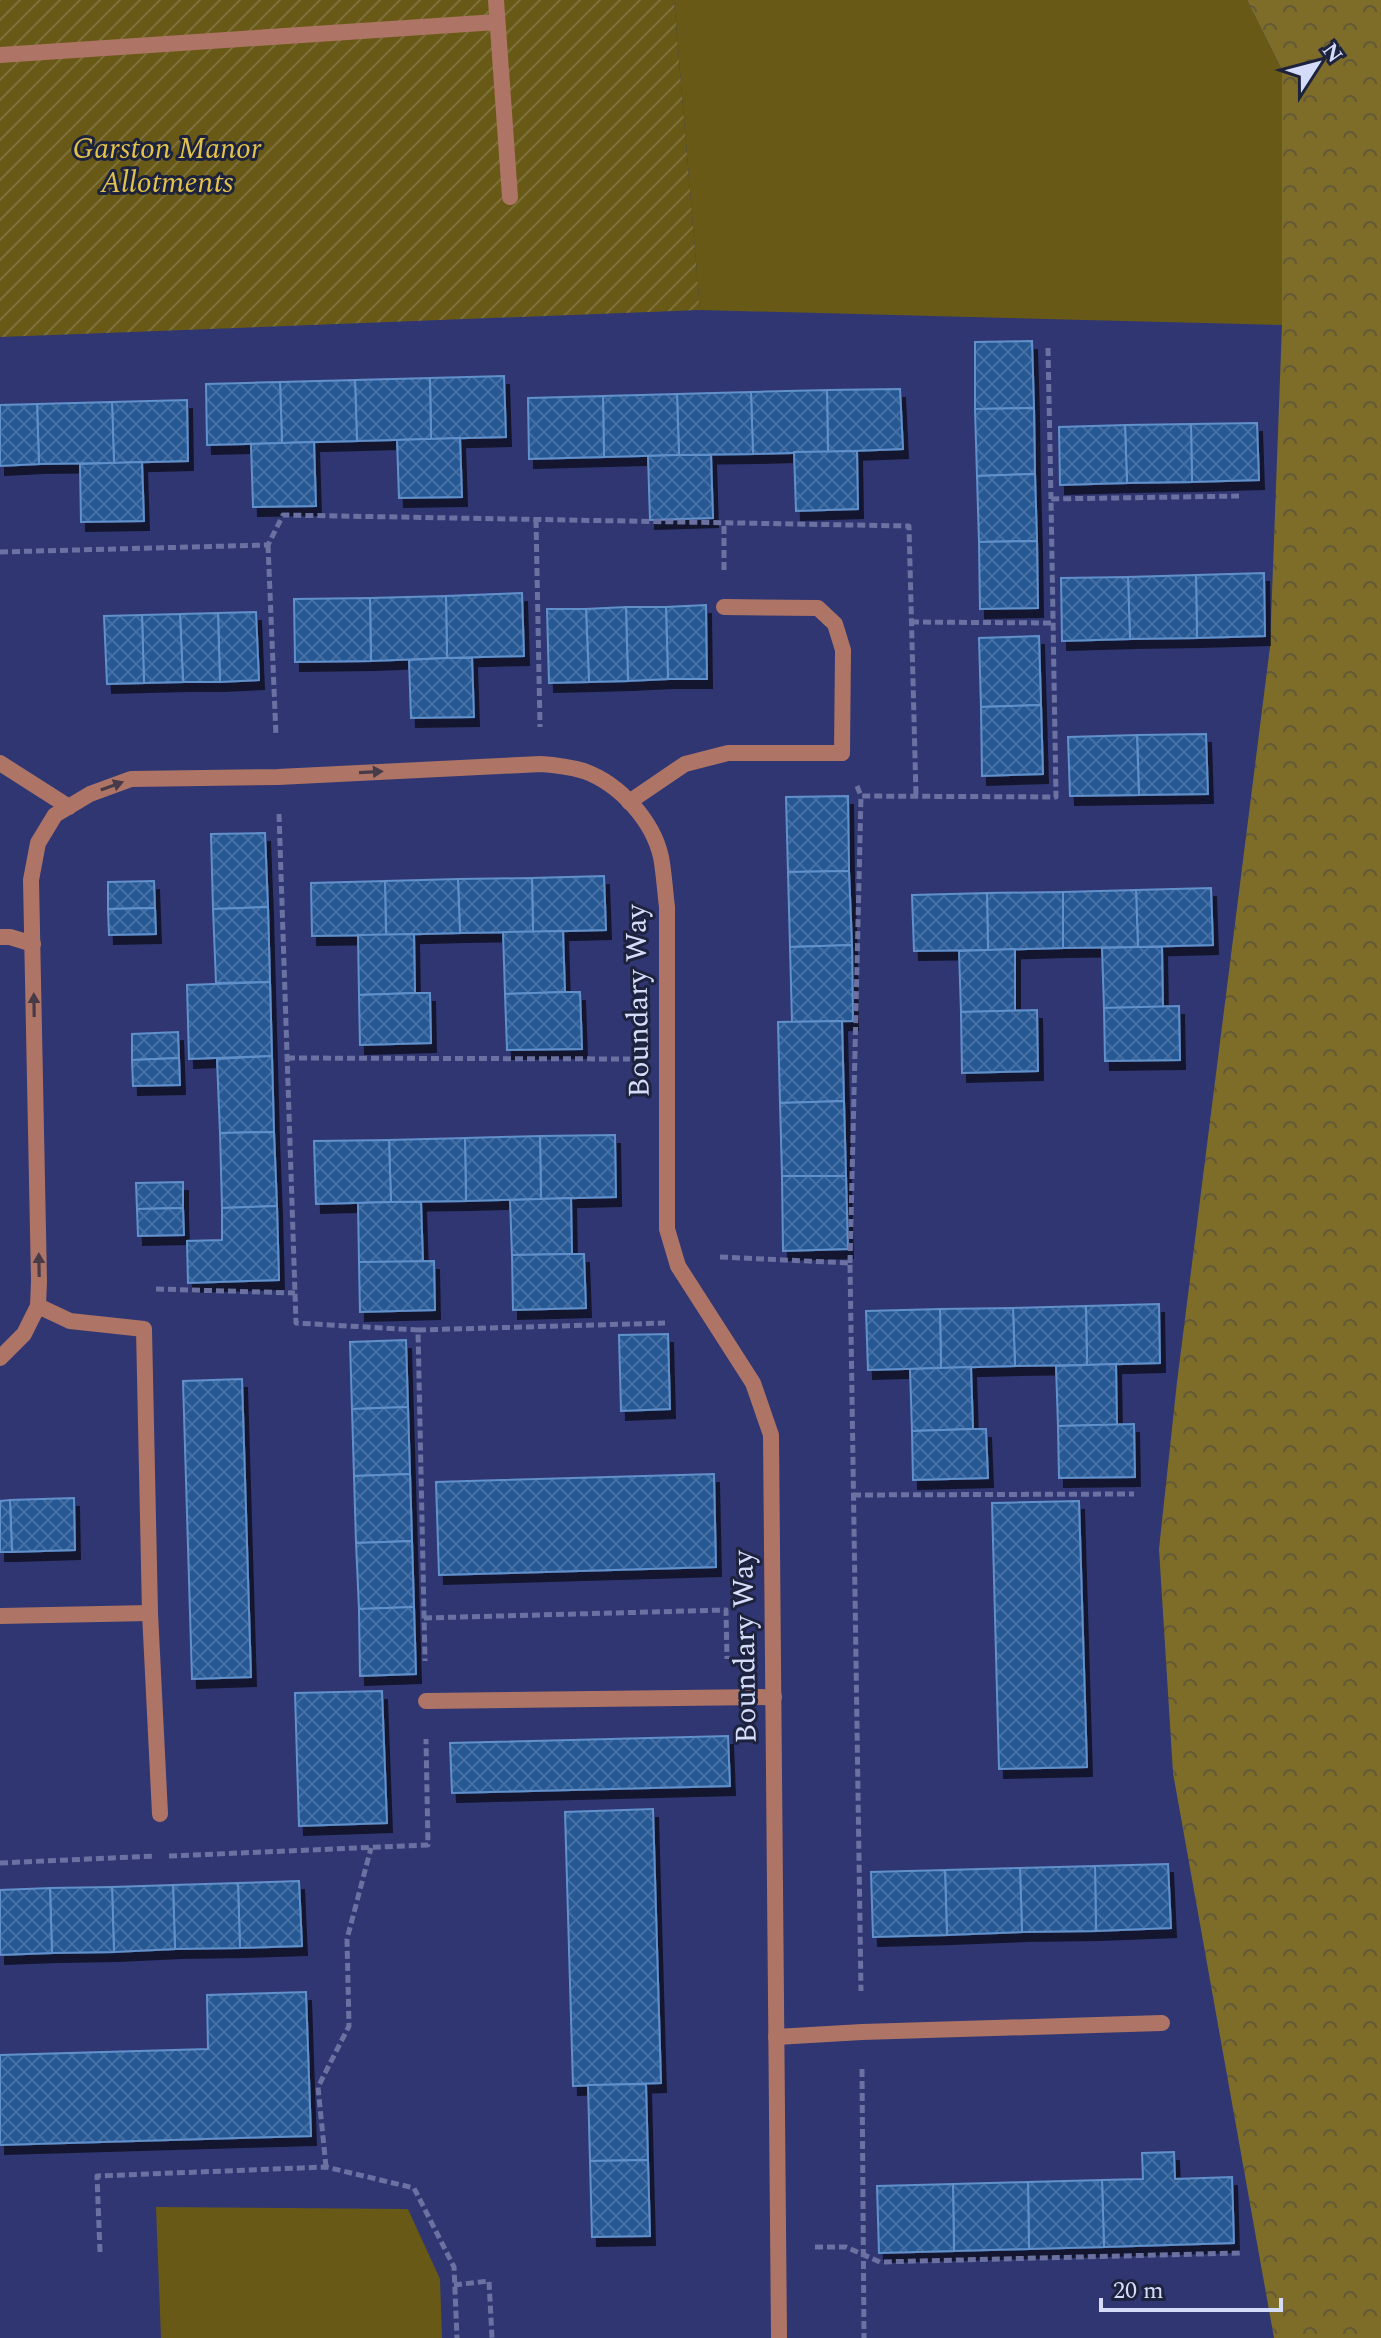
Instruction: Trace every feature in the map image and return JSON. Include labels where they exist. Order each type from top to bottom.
[{"type":"street","points":[[496,0],[510,197]]},
{"type":"street","points":[[0,55],[497,22]]},
{"type":"street","points":[[629,802],[685,764],[728,753],[842,753],[843,650],[835,624],[818,608],[724,607]]},
{"type":"street","points":[[0,763],[69,807]]},
{"type":"street","name":"Boundary Way","points":[[0,1358],[24,1334],[38,1306],[31,880],[38,843],[55,815],[90,794],[131,779],[278,777],[541,764],[587,772],[629,802],[647,824],[660,855],[667,907],[667,1229],[678,1266],[753,1383],[771,1435],[779,2338]]},
{"type":"street","points":[[0,937],[33,944]]},
{"type":"street","points":[[38,1306],[70,1321],[144,1329],[150,1613],[160,1814]]},
{"type":"street","points":[[0,1616],[150,1613]]},
{"type":"street","points":[[426,1701],[774,1697]]},
{"type":"street","points":[[776,2037],[1162,2023]]},
{"type":"path","points":[[861,796],[1056,797],[1048,348]]},
{"type":"path","points":[[1051,499],[1239,496]]},
{"type":"path","points":[[713,1321],[418,1330],[296,1323],[268,545],[283,515],[909,526],[916,796]]},
{"type":"path","points":[[536,520],[541,764]]},
{"type":"path","points":[[0,552],[268,545]]},
{"type":"path","points":[[911,622],[1052,623]]},
{"type":"path","points":[[842,753],[861,796],[850,1263],[864,2338]]},
{"type":"path","points":[[287,1058],[667,1059]]},
{"type":"path","points":[[675,1255],[850,1263]]},
{"type":"path","points":[[144,1329],[138,1289],[295,1293]]},
{"type":"path","points":[[0,1863],[428,1845],[418,1330]]},
{"type":"path","points":[[853,1495],[1134,1494]]},
{"type":"path","points":[[424,1618],[726,1610],[727,1698]]},
{"type":"path","points":[[326,2167],[318,2087],[349,2026],[347,1939],[371,1848]]},
{"type":"path","points":[[100,2252],[97,2176],[326,2167],[414,2188],[454,2267],[457,2338]]},
{"type":"path","points":[[778,2247],[846,2247],[880,2262],[1240,2253]]},
{"type":"path","points":[[454,2285],[489,2281],[492,2338]]},
{"type":"green space","name":"Garston Manor Allotments","points":[[0,0],[674,0],[700,310],[0,337]]},
{"type":"green space","points":[[674,0],[1247,0],[1282,70],[1282,325],[700,310]]},
{"type":"green space","points":[[1247,0],[1381,0],[1381,2338],[1274,2338],[1173,1773],[1159,1549],[1177,1382],[1270,647],[1282,325],[1282,70]]},
{"type":"green space","points":[[156,2207],[408,2209],[440,2279],[442,2338],[161,2338]]},
{"type":"building","points":[[1032,341],[1034,408],[975,409],[975,342]]},
{"type":"building","points":[[504,376],[506,437],[431,439],[430,378]]},
{"type":"building","points":[[430,378],[431,439],[357,441],[355,380]]},
{"type":"building","points":[[355,380],[357,441],[282,443],[280,382]]},
{"type":"building","points":[[280,382],[282,443],[207,445],[206,384]]},
{"type":"building","points":[[900,389],[903,449],[828,452],[827,390]]},
{"type":"building","points":[[827,390],[828,452],[753,454],[751,392]]},
{"type":"building","points":[[751,392],[753,454],[679,455],[677,394]]},
{"type":"building","points":[[677,394],[679,455],[604,457],[603,396]]},
{"type":"building","points":[[603,396],[604,457],[529,459],[528,398]]},
{"type":"building","points":[[187,400],[188,461],[114,463],[112,402]]},
{"type":"building","points":[[112,402],[114,463],[39,464],[37,404]]},
{"type":"building","points":[[37,404],[39,464],[0,466],[0,405]]},
{"type":"building","points":[[1034,408],[1035,474],[977,476],[975,409]]},
{"type":"building","points":[[1257,423],[1259,480],[1192,482],[1191,424]]},
{"type":"building","points":[[1191,424],[1192,482],[1127,483],[1125,425]]},
{"type":"building","points":[[1125,425],[1127,483],[1060,485],[1059,427]]},
{"type":"building","points":[[460,438],[462,497],[399,498],[397,440]]},
{"type":"building","points":[[314,442],[316,506],[253,507],[251,444]]},
{"type":"building","points":[[857,451],[858,509],[796,511],[794,452]]},
{"type":"building","points":[[711,455],[713,518],[650,520],[648,456]]},
{"type":"building","points":[[142,462],[144,521],[81,522],[80,464]]},
{"type":"building","points":[[1035,474],[1037,541],[979,542],[977,476]]},
{"type":"building","points":[[1037,541],[1038,608],[980,609],[979,542]]},
{"type":"building","points":[[1264,573],[1265,636],[1197,638],[1196,575]]},
{"type":"building","points":[[1196,575],[1197,638],[1130,639],[1128,577]]},
{"type":"building","points":[[1128,577],[1130,639],[1062,641],[1061,578]]},
{"type":"building","points":[[522,593],[524,656],[447,658],[446,596]]},
{"type":"building","points":[[446,596],[447,658],[371,661],[370,598]]},
{"type":"building","points":[[370,598],[371,661],[295,662],[294,599]]},
{"type":"building","points":[[706,605],[707,679],[668,679],[666,607]]},
{"type":"building","points":[[626,607],[666,607],[668,679],[628,681]]},
{"type":"building","points":[[626,607],[628,681],[589,682],[586,609]]},
{"type":"building","points":[[547,609],[586,609],[589,682],[549,683]]},
{"type":"building","points":[[256,612],[259,680],[220,682],[218,613]]},
{"type":"building","points":[[218,613],[220,682],[183,682],[180,614]]},
{"type":"building","points":[[180,614],[183,682],[144,683],[142,615]]},
{"type":"building","points":[[142,615],[144,683],[107,684],[104,616]]},
{"type":"building","points":[[1039,636],[1041,705],[981,707],[979,638]]},
{"type":"building","points":[[472,658],[474,717],[411,718],[409,660]]},
{"type":"building","points":[[1041,705],[1043,774],[982,776],[981,707]]},
{"type":"building","points":[[1206,734],[1208,794],[1139,795],[1137,735]]},
{"type":"building","points":[[1137,735],[1139,795],[1070,796],[1068,737]]},
{"type":"building","points":[[848,796],[849,871],[788,872],[786,797]]},
{"type":"building","points":[[265,833],[268,907],[213,909],[211,834]]},
{"type":"building","points":[[849,871],[852,945],[790,947],[788,872]]},
{"type":"building","points":[[604,876],[606,930],[533,932],[532,878]]},
{"type":"building","points":[[532,878],[533,932],[460,933],[458,879]]},
{"type":"building","points":[[458,879],[460,933],[386,935],[385,881]]},
{"type":"building","points":[[154,881],[155,908],[108,909],[108,882]]},
{"type":"building","points":[[385,881],[386,935],[312,936],[311,883]]},
{"type":"building","points":[[1211,888],[1213,945],[1138,947],[1136,890]]},
{"type":"building","points":[[1136,890],[1138,947],[1063,948],[1063,892]]},
{"type":"building","points":[[1063,892],[1063,948],[988,950],[987,893]]},
{"type":"building","points":[[987,893],[988,950],[914,951],[912,895]]},
{"type":"building","points":[[268,907],[270,982],[216,983],[213,909]]},
{"type":"building","points":[[155,908],[156,934],[109,935],[108,909]]},
{"type":"building","points":[[563,931],[565,992],[505,994],[503,932]]},
{"type":"building","points":[[414,934],[415,993],[359,995],[358,935]]},
{"type":"building","points":[[852,945],[853,1021],[792,1022],[790,947]]},
{"type":"building","points":[[1162,947],[1163,1007],[1104,1008],[1102,948]]},
{"type":"building","points":[[1015,949],[1015,1011],[961,1012],[959,951]]},
{"type":"building","points":[[270,982],[272,1056],[189,1059],[187,985]]},
{"type":"building","points":[[580,992],[582,1049],[507,1050],[505,994]]},
{"type":"building","points":[[430,993],[431,1043],[360,1045],[359,995]]},
{"type":"building","points":[[1179,1006],[1180,1060],[1105,1061],[1104,1008]]},
{"type":"building","points":[[1037,1010],[1038,1071],[962,1073],[961,1012]]},
{"type":"building","points":[[842,1021],[844,1101],[780,1103],[778,1022]]},
{"type":"building","points":[[178,1032],[179,1058],[132,1060],[132,1034]]},
{"type":"building","points":[[272,1056],[274,1132],[220,1133],[217,1059]]},
{"type":"building","points":[[179,1058],[180,1085],[133,1086],[132,1060]]},
{"type":"building","points":[[844,1101],[846,1176],[782,1176],[780,1103]]},
{"type":"building","points":[[274,1132],[277,1206],[222,1208],[220,1133]]},
{"type":"building","points":[[615,1135],[616,1197],[541,1199],[540,1136]]},
{"type":"building","points":[[540,1136],[541,1199],[466,1201],[465,1138]]},
{"type":"building","points":[[465,1138],[466,1201],[391,1202],[389,1140]]},
{"type":"building","points":[[389,1140],[391,1202],[316,1204],[314,1141]]},
{"type":"building","points":[[782,1176],[846,1176],[848,1249],[783,1251]]},
{"type":"building","points":[[183,1182],[183,1208],[137,1209],[136,1183]]},
{"type":"building","points":[[571,1198],[572,1254],[512,1255],[510,1200]]},
{"type":"building","points":[[421,1202],[423,1262],[359,1262],[358,1203]]},
{"type":"building","points":[[277,1206],[279,1280],[188,1283],[187,1241],[222,1240],[222,1208]]},
{"type":"building","points":[[183,1208],[184,1235],[138,1236],[137,1209]]},
{"type":"building","points":[[584,1254],[586,1308],[513,1310],[512,1255]]},
{"type":"building","points":[[434,1261],[435,1310],[360,1312],[359,1262]]},
{"type":"building","points":[[1159,1304],[1160,1363],[1087,1365],[1086,1306]]},
{"type":"building","points":[[1086,1306],[1087,1365],[1015,1366],[1013,1308]]},
{"type":"building","points":[[1013,1308],[1015,1366],[941,1368],[940,1309]]},
{"type":"building","points":[[940,1309],[941,1368],[868,1370],[866,1311]]},
{"type":"building","points":[[668,1334],[670,1409],[621,1411],[619,1335]]},
{"type":"building","points":[[406,1340],[408,1407],[352,1409],[350,1342]]},
{"type":"building","points":[[1116,1364],[1117,1425],[1058,1426],[1056,1366]]},
{"type":"building","points":[[971,1367],[973,1429],[912,1431],[910,1369]]},
{"type":"building","points":[[242,1379],[251,1677],[192,1679],[183,1381]]},
{"type":"building","points":[[408,1407],[410,1474],[354,1476],[352,1409]]},
{"type":"building","points":[[1134,1424],[1135,1477],[1059,1478],[1058,1426]]},
{"type":"building","points":[[986,1429],[988,1478],[913,1480],[912,1431]]},
{"type":"building","points":[[410,1474],[412,1541],[356,1543],[354,1476]]},
{"type":"building","points":[[714,1474],[716,1567],[439,1575],[436,1482]]},
{"type":"building","points":[[74,1498],[75,1550],[12,1552],[10,1500]]},
{"type":"building","points":[[10,1500],[12,1552],[0,1552],[0,1501]]},
{"type":"building","points":[[1079,1501],[1087,1767],[999,1769],[992,1503]]},
{"type":"building","points":[[412,1541],[414,1607],[359,1609],[356,1543]]},
{"type":"building","points":[[414,1607],[416,1674],[360,1676],[359,1609]]},
{"type":"building","points":[[382,1691],[387,1823],[299,1826],[295,1693]]},
{"type":"building","points":[[728,1736],[730,1786],[452,1793],[450,1743]]},
{"type":"building","points":[[653,1809],[661,2083],[573,2086],[565,1812]]},
{"type":"building","points":[[1168,1864],[1171,1928],[1096,1931],[1095,1866]]},
{"type":"building","points":[[1095,1866],[1096,1931],[1022,1932],[1020,1868]]},
{"type":"building","points":[[1020,1868],[1022,1932],[947,1935],[945,1870]]},
{"type":"building","points":[[945,1870],[947,1935],[873,1937],[871,1872]]},
{"type":"building","points":[[299,1881],[302,1946],[240,1948],[238,1883]]},
{"type":"building","points":[[238,1883],[240,1948],[175,1949],[173,1885]]},
{"type":"building","points":[[173,1885],[175,1949],[114,1952],[112,1887]]},
{"type":"building","points":[[112,1887],[114,1952],[52,1953],[50,1888]]},
{"type":"building","points":[[50,1888],[52,1953],[0,1955],[0,1890]]},
{"type":"building","points":[[306,1992],[311,2136],[0,2145],[0,2055],[208,2049],[207,1995]]},
{"type":"building","points":[[646,2084],[648,2160],[590,2161],[588,2085]]},
{"type":"building","points":[[1174,2152],[1175,2179],[1232,2177],[1234,2243],[1104,2247],[1102,2180],[1143,2179],[1142,2153]]},
{"type":"building","points":[[648,2160],[650,2236],[592,2237],[590,2161]]},
{"type":"building","points":[[1102,2180],[1104,2247],[1029,2249],[1028,2182]]},
{"type":"building","points":[[1028,2182],[1029,2249],[954,2251],[953,2184]]},
{"type":"building","points":[[953,2184],[954,2251],[879,2253],[877,2186]]}]
